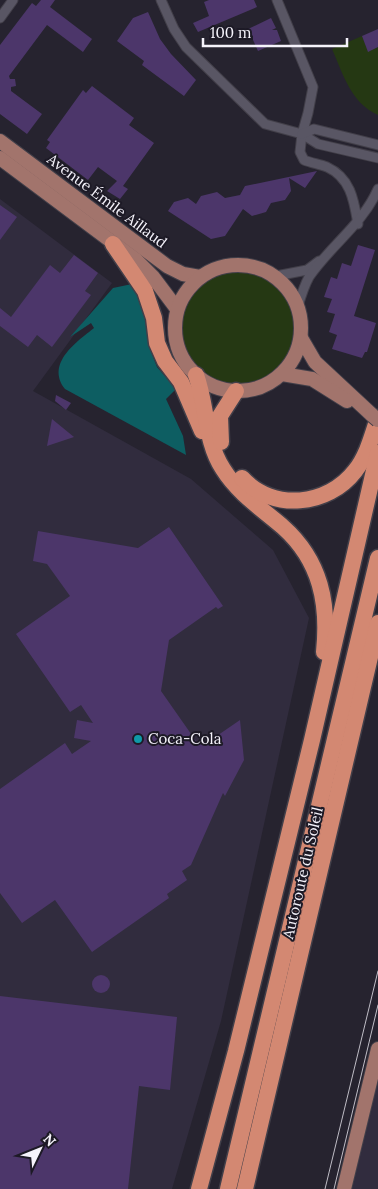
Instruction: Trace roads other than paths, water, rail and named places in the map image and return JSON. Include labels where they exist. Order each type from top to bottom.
[{"type":"highway","points":[[113,244],[144,291],[154,318],[157,343],[165,361],[181,382],[205,438],[217,460],[227,476],[298,543],[312,563],[323,592],[326,622],[320,680],[286,838],[236,1051],[199,1189]]},
{"type":"highway","points":[[196,375],[202,393],[217,460]]},
{"type":"highway","points":[[236,391],[220,416],[220,437],[223,447],[231,465],[243,480],[260,492],[278,499],[296,501],[314,499],[339,487],[356,470],[364,458],[376,418]]},
{"type":"highway","points":[[286,838],[312,740],[378,453]]},
{"type":"highway","name":"Autoroute du Soleil","points":[[228,1189],[378,558]]},
{"type":"highway","name":"Autoroute du Soleil","points":[[245,1189],[378,623]]},
{"type":"main road","name":"Avenue Émile Aillaud","points":[[0,141],[167,266],[183,274],[200,277]]},
{"type":"main road","name":"Avenue Émile Aillaud","points":[[0,158],[135,259],[153,277],[177,309]]},
{"type":"main road","points":[[238,264],[262,269],[276,276],[287,288],[298,306],[301,320],[301,338],[296,354],[282,374],[261,387],[236,391],[212,385],[196,375],[178,349],[175,336],[177,309],[187,290],[200,277],[220,267],[238,264]]},
{"type":"main road","points":[[301,338],[315,362],[376,418]]},
{"type":"main road","points":[[282,374],[312,379],[376,418]]},
{"type":"main road","points":[[344,1189],[378,1049]]},
{"type":"street","points":[[0,18],[13,0]]},
{"type":"street","points":[[161,0],[174,29],[186,48],[262,121],[269,126],[302,134],[318,144],[378,158]]},
{"type":"street","points":[[277,0],[313,87],[302,134],[300,152],[304,160],[329,168],[352,191],[358,224]]},
{"type":"street","points":[[302,134],[314,129],[378,145]]},
{"type":"street","points":[[298,306],[308,279],[325,257],[358,224],[378,189]]},
{"type":"street","points":[[276,276],[307,270],[325,257]]},
{"type":"tram line","points":[[325,1189],[378,971]]},
{"type":"tram line","points":[[334,1189],[378,1005]]},
{"type":"place","name":"Coca-Cola","points":[[138,739]]}]
